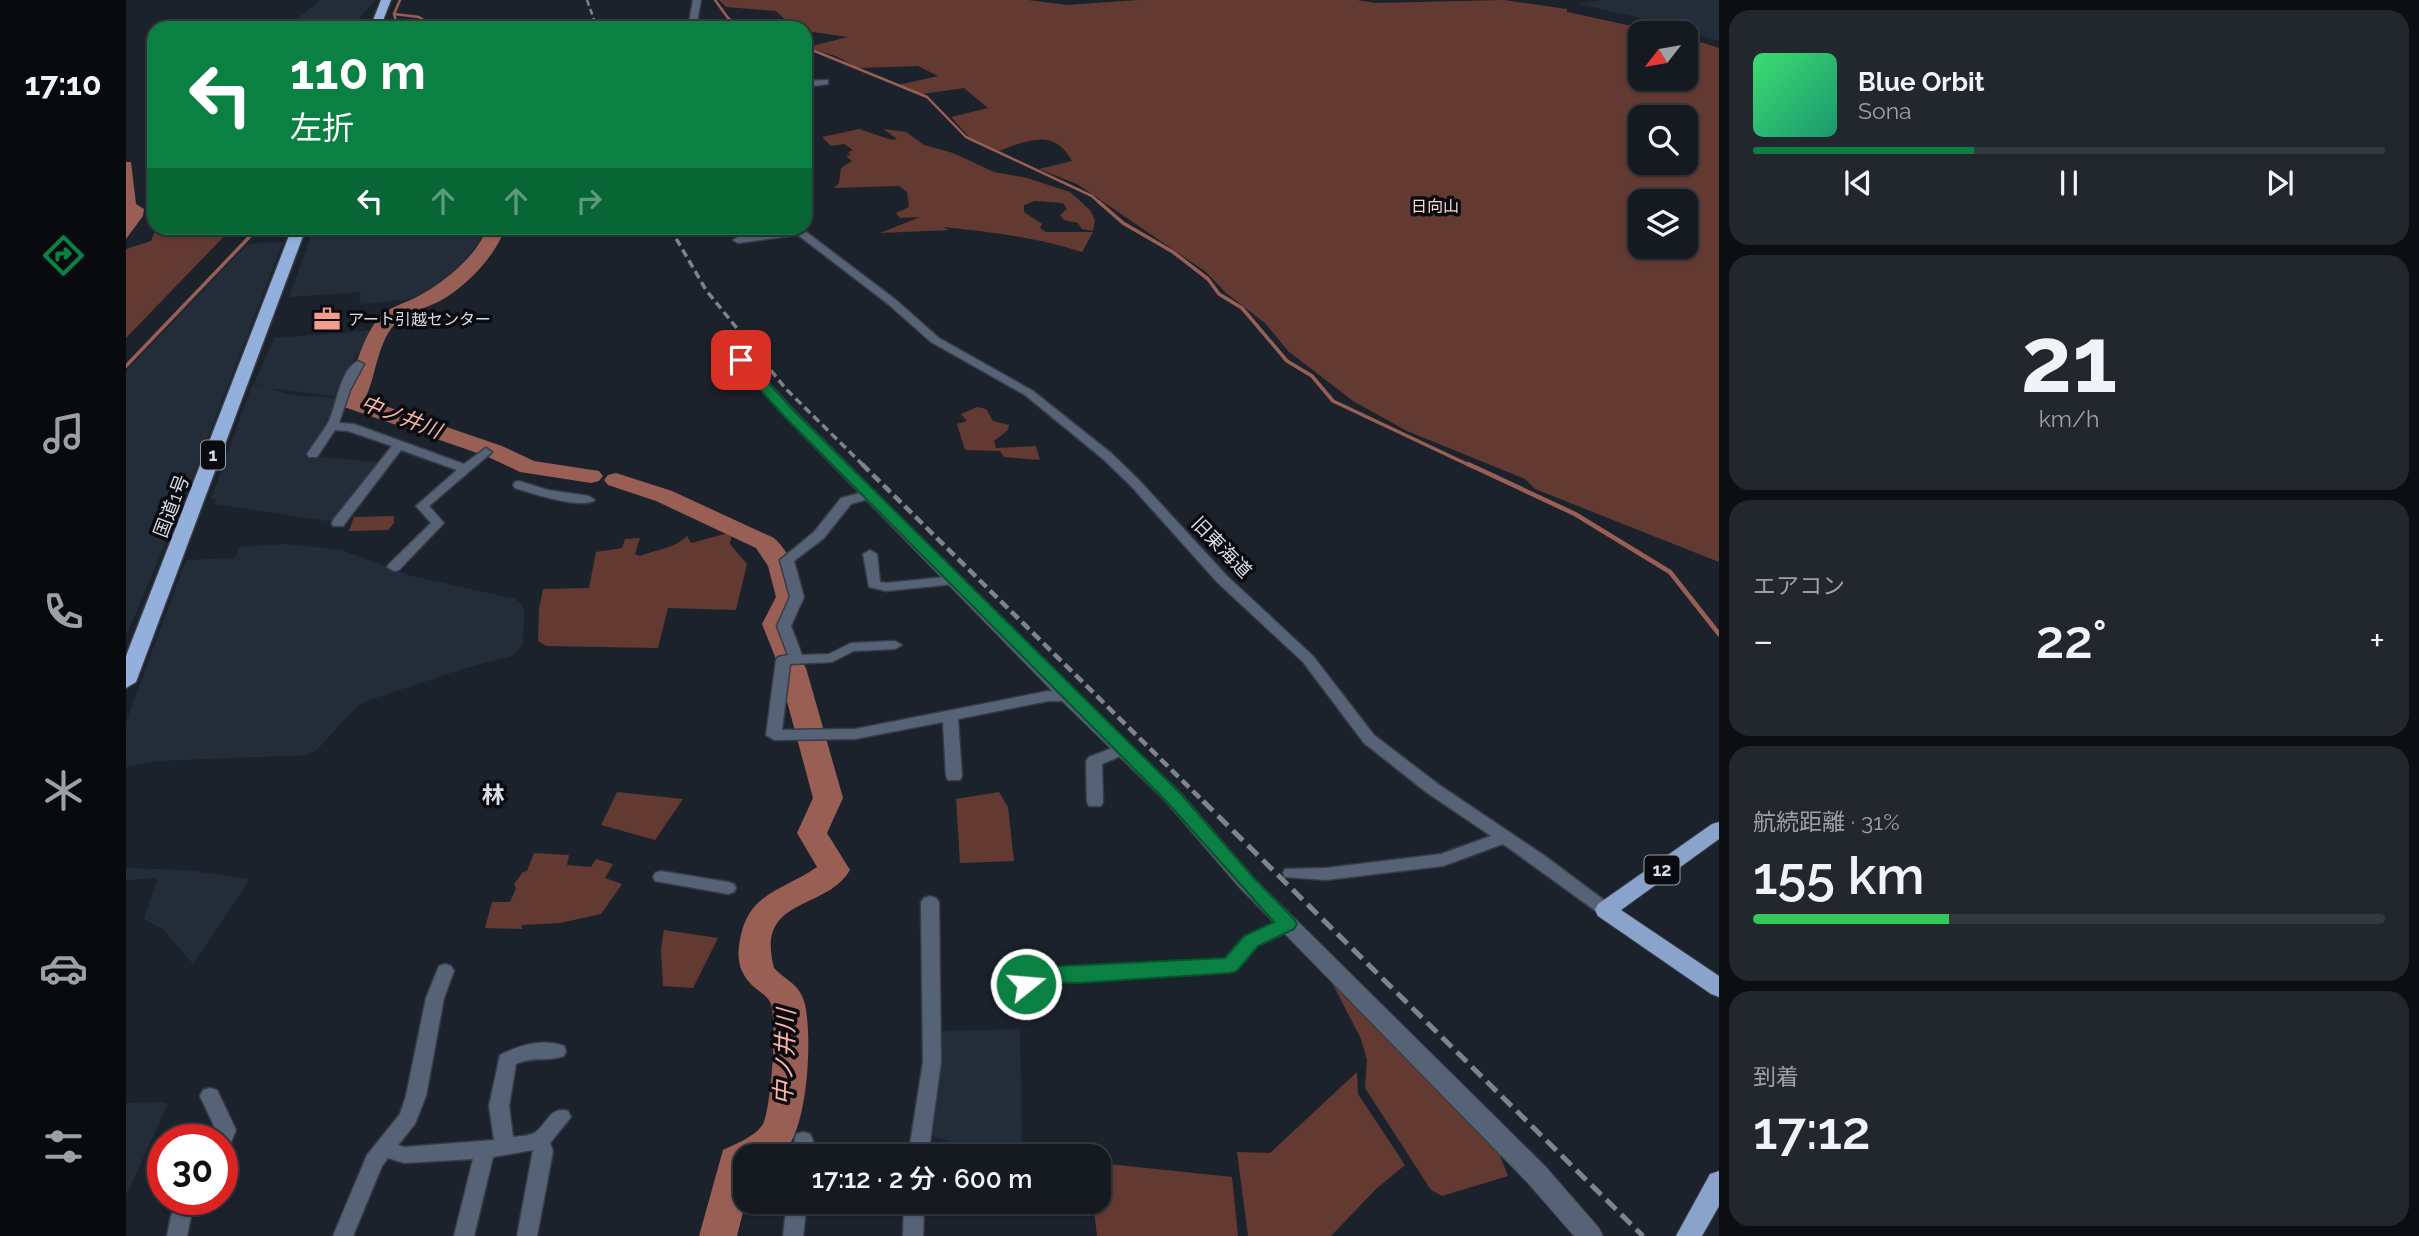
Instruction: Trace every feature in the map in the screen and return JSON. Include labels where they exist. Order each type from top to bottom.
[{"type":"highway","points":[[378,21],[386,0]]},
{"type":"highway","name":"国道1号","points":[[126,682],[296,235]]},
{"type":"main road","name":"12","points":[[1606,910],[1719,829]]},
{"type":"main road","points":[[1606,910],[1719,988]]},
{"type":"main road","points":[[1689,1236],[1719,1182]]},
{"type":"street","points":[[694,21],[698,0]]},
{"type":"street","points":[[812,83],[825,82]]},
{"type":"street","points":[[738,240],[767,235]]},
{"type":"street","name":"旧東海道","points":[[803,235],[892,302],[935,340],[1029,393],[1107,456],[1222,579],[1308,659],[1369,739],[1432,788],[1606,910]]},
{"type":"street","points":[[741,360],[790,414],[1068,696],[1189,814],[1246,882],[1536,1174],[1590,1236]]},
{"type":"street","points":[[313,454],[331,426],[358,364]]},
{"type":"street","points":[[331,426],[350,427],[465,468]]},
{"type":"street","points":[[338,523],[399,445]]},
{"type":"street","points":[[394,567],[438,523],[422,506],[486,453]]},
{"type":"street","points":[[519,485],[546,494],[589,500]]},
{"type":"street","points":[[797,660],[785,626],[797,597],[787,560],[819,535],[846,501],[871,494]]},
{"type":"street","points":[[870,554],[874,583],[886,587],[955,580]]},
{"type":"street","points":[[895,645],[851,647],[832,658],[783,660],[774,736],[855,734],[1048,696],[1068,696]]},
{"type":"street","points":[[950,715],[954,776]]},
{"type":"street","points":[[1095,802],[1094,761],[1123,749]]},
{"type":"street","points":[[1291,873],[1326,874],[1443,860],[1504,837]]},
{"type":"street","points":[[661,877],[728,888]]},
{"type":"street","points":[[920,1144],[932,1062],[930,902]]},
{"type":"street","points":[[1028,1005],[1026,984],[1033,977],[1230,965],[1251,941],[1287,924]]},
{"type":"street","points":[[343,1236],[374,1161],[408,1118],[416,1096],[435,998],[445,971]]},
{"type":"street","points":[[464,1236],[495,1149],[507,1060],[526,1051],[557,1051]]},
{"type":"street","points":[[210,1096],[224,1124]]},
{"type":"street","points":[[383,1148],[404,1155],[495,1149],[540,1141],[561,1117]]},
{"type":"street","points":[[527,1236],[543,1151],[540,1141]]},
{"type":"street","points":[[793,1236],[796,1214]]},
{"type":"street","points":[[913,1236],[914,1214]]},
{"type":"street","points":[[177,1236],[181,1215]]},
{"type":"shaded area","points":[[321,0],[375,0],[357,21],[294,21]]},
{"type":"shaded area","points":[[1601,0],[1719,0],[1719,41],[1698,34],[1698,21],[1653,21],[1578,4]]},
{"type":"shaded area","points":[[126,162],[131,162],[136,204],[144,209],[143,216],[126,239]]},
{"type":"shaded area","points":[[311,235],[485,235],[476,252],[431,294],[423,298],[359,304],[361,292],[289,297]]},
{"type":"shaded area","points":[[283,242],[185,497],[126,636],[126,371],[247,244]]},
{"type":"shaded area","points":[[376,330],[354,359],[334,396],[269,388],[290,395],[337,398],[328,420],[306,456],[379,462],[338,518],[327,521],[214,504],[216,499],[211,499],[252,385],[267,387],[254,384],[274,338]]},
{"type":"shaded area","points":[[287,544],[342,550],[411,576],[515,599],[521,603],[524,611],[523,645],[512,656],[462,669],[369,700],[356,707],[317,750],[308,755],[157,761],[126,767],[126,722],[186,560],[235,558],[240,547]]},
{"type":"shaded area","points":[[126,868],[186,870],[250,879],[193,964],[163,929],[144,919],[158,878],[126,880]]},
{"type":"shaded area","points":[[1020,1029],[1022,1144],[959,1144],[931,1136],[941,1058],[939,1031]]},
{"type":"shaded area","points":[[126,1103],[168,1104],[159,1124],[147,1124],[147,1150],[126,1196]]},
{"type":"green space","name":"日向山","points":[[719,0],[1028,0],[1067,5],[1138,0],[1357,0],[1375,3],[1504,0],[1567,9],[1567,12],[1628,25],[1628,91],[1698,91],[1698,41],[1719,48],[1719,562],[1535,489],[1525,479],[1407,431],[1353,401],[1288,351],[1265,323],[1226,293],[1206,272],[1077,184],[1039,169],[1072,161],[1057,144],[1049,140],[1030,141],[999,151],[969,137],[951,117],[988,108],[964,88],[922,94],[898,85],[938,76],[918,66],[857,68],[838,57],[812,48],[812,46],[848,37],[812,32],[812,21],[787,21],[776,11],[726,7]]},
{"type":"green space","points":[[859,129],[892,140],[897,139],[883,129],[906,132],[924,145],[953,153],[994,172],[1027,178],[1070,192],[1090,210],[1095,220],[1093,231],[1082,229],[1078,223],[1064,220],[1060,215],[1067,209],[1063,203],[1035,201],[1024,205],[1024,212],[1042,224],[1040,228],[1046,232],[1093,232],[1082,252],[1030,239],[943,227],[949,230],[880,233],[920,217],[900,218],[896,213],[909,207],[907,192],[899,186],[834,188],[839,183],[841,168],[852,161],[846,156],[853,150],[844,144],[831,146],[822,137]]},
{"type":"green space","points":[[153,235],[225,235],[126,338],[126,249],[151,241]]},
{"type":"green space","points":[[977,407],[986,409],[993,421],[1009,425],[1008,430],[994,441],[996,448],[1036,446],[1040,460],[1004,457],[1000,451],[965,450],[957,424],[967,421],[961,414]]},
{"type":"green space","points":[[394,516],[394,523],[388,530],[349,531],[354,517]]},
{"type":"green space","points":[[732,532],[730,544],[747,564],[736,610],[668,608],[658,648],[546,646],[538,641],[543,589],[589,588],[596,552],[622,548],[625,539],[640,538],[635,554],[640,556],[671,546],[687,536],[691,543]]},
{"type":"green space","points":[[617,792],[683,799],[655,840],[601,825]]},
{"type":"green space","points":[[999,792],[1008,807],[1014,861],[960,863],[956,799]]},
{"type":"green space","points":[[534,853],[569,855],[567,865],[591,867],[596,859],[613,864],[605,878],[622,884],[601,914],[560,923],[522,925],[522,929],[485,928],[492,902],[510,902],[516,888],[514,884],[523,872],[527,871]]},
{"type":"green space","points":[[664,930],[718,938],[693,988],[663,986],[661,949]]},
{"type":"green space","points":[[1327,973],[1495,1143],[1508,1176],[1442,1196],[1431,1190],[1365,1088],[1367,1060],[1361,1039]]},
{"type":"green space","points":[[1357,1072],[1358,1094],[1405,1165],[1376,1189],[1331,1236],[1248,1236],[1237,1152],[1270,1153]]},
{"type":"green space","points":[[1111,1164],[1232,1177],[1238,1236],[1097,1236],[1094,1214],[1111,1214]]},
{"type":"waterway","name":"中ノ井川","points":[[394,14],[400,0]]},
{"type":"waterway","points":[[715,0],[733,21]]},
{"type":"waterway","name":"中ノ井川","points":[[394,14],[419,17],[425,21]]},
{"type":"waterway","name":"中ノ井川","points":[[394,14],[396,21]]},
{"type":"waterway","points":[[812,50],[927,97],[966,137],[1092,196],[1101,204]]},
{"type":"waterway","points":[[1099,202],[1123,223],[1173,252],[1208,279],[1219,294],[1242,308],[1287,361],[1312,376],[1333,401],[1471,466]]},
{"type":"waterway","points":[[126,366],[251,235]]},
{"type":"waterway","name":"中ノ井川","points":[[494,235],[490,246],[440,293],[387,320],[372,347],[363,381],[352,402],[494,451],[528,467],[591,476]]},
{"type":"waterway","points":[[1468,464],[1575,514],[1670,572],[1719,634]]},
{"type":"waterway","name":"中ノ井川","points":[[616,480],[664,496],[765,543],[774,551],[789,597],[775,624],[786,653]]},
{"type":"waterway","name":"中ノ井川","points":[[718,1236],[736,1161],[775,1136],[785,1105],[790,1023],[785,995],[766,981],[757,969],[755,944],[761,921],[775,904],[816,883],[834,870],[812,833],[828,798],[792,668]]},
{"type":"railway","points":[[587,0],[594,21]]},
{"type":"railway","points":[[674,235],[706,290],[786,389],[864,466]]},
{"type":"railway","points":[[862,464],[1205,803]]},
{"type":"railway","points":[[1203,801],[1643,1236]]},
{"type":"place","name":"アート引越センター","points":[[327,319]]},
{"type":"district","name":"林","points":[[493,795]]},
{"type":"route","points":[[741,360],[790,414],[1068,696],[1173,797],[1246,882],[1287,924],[1251,941],[1230,965],[1041,975],[1033,977],[1026,984]]}]
